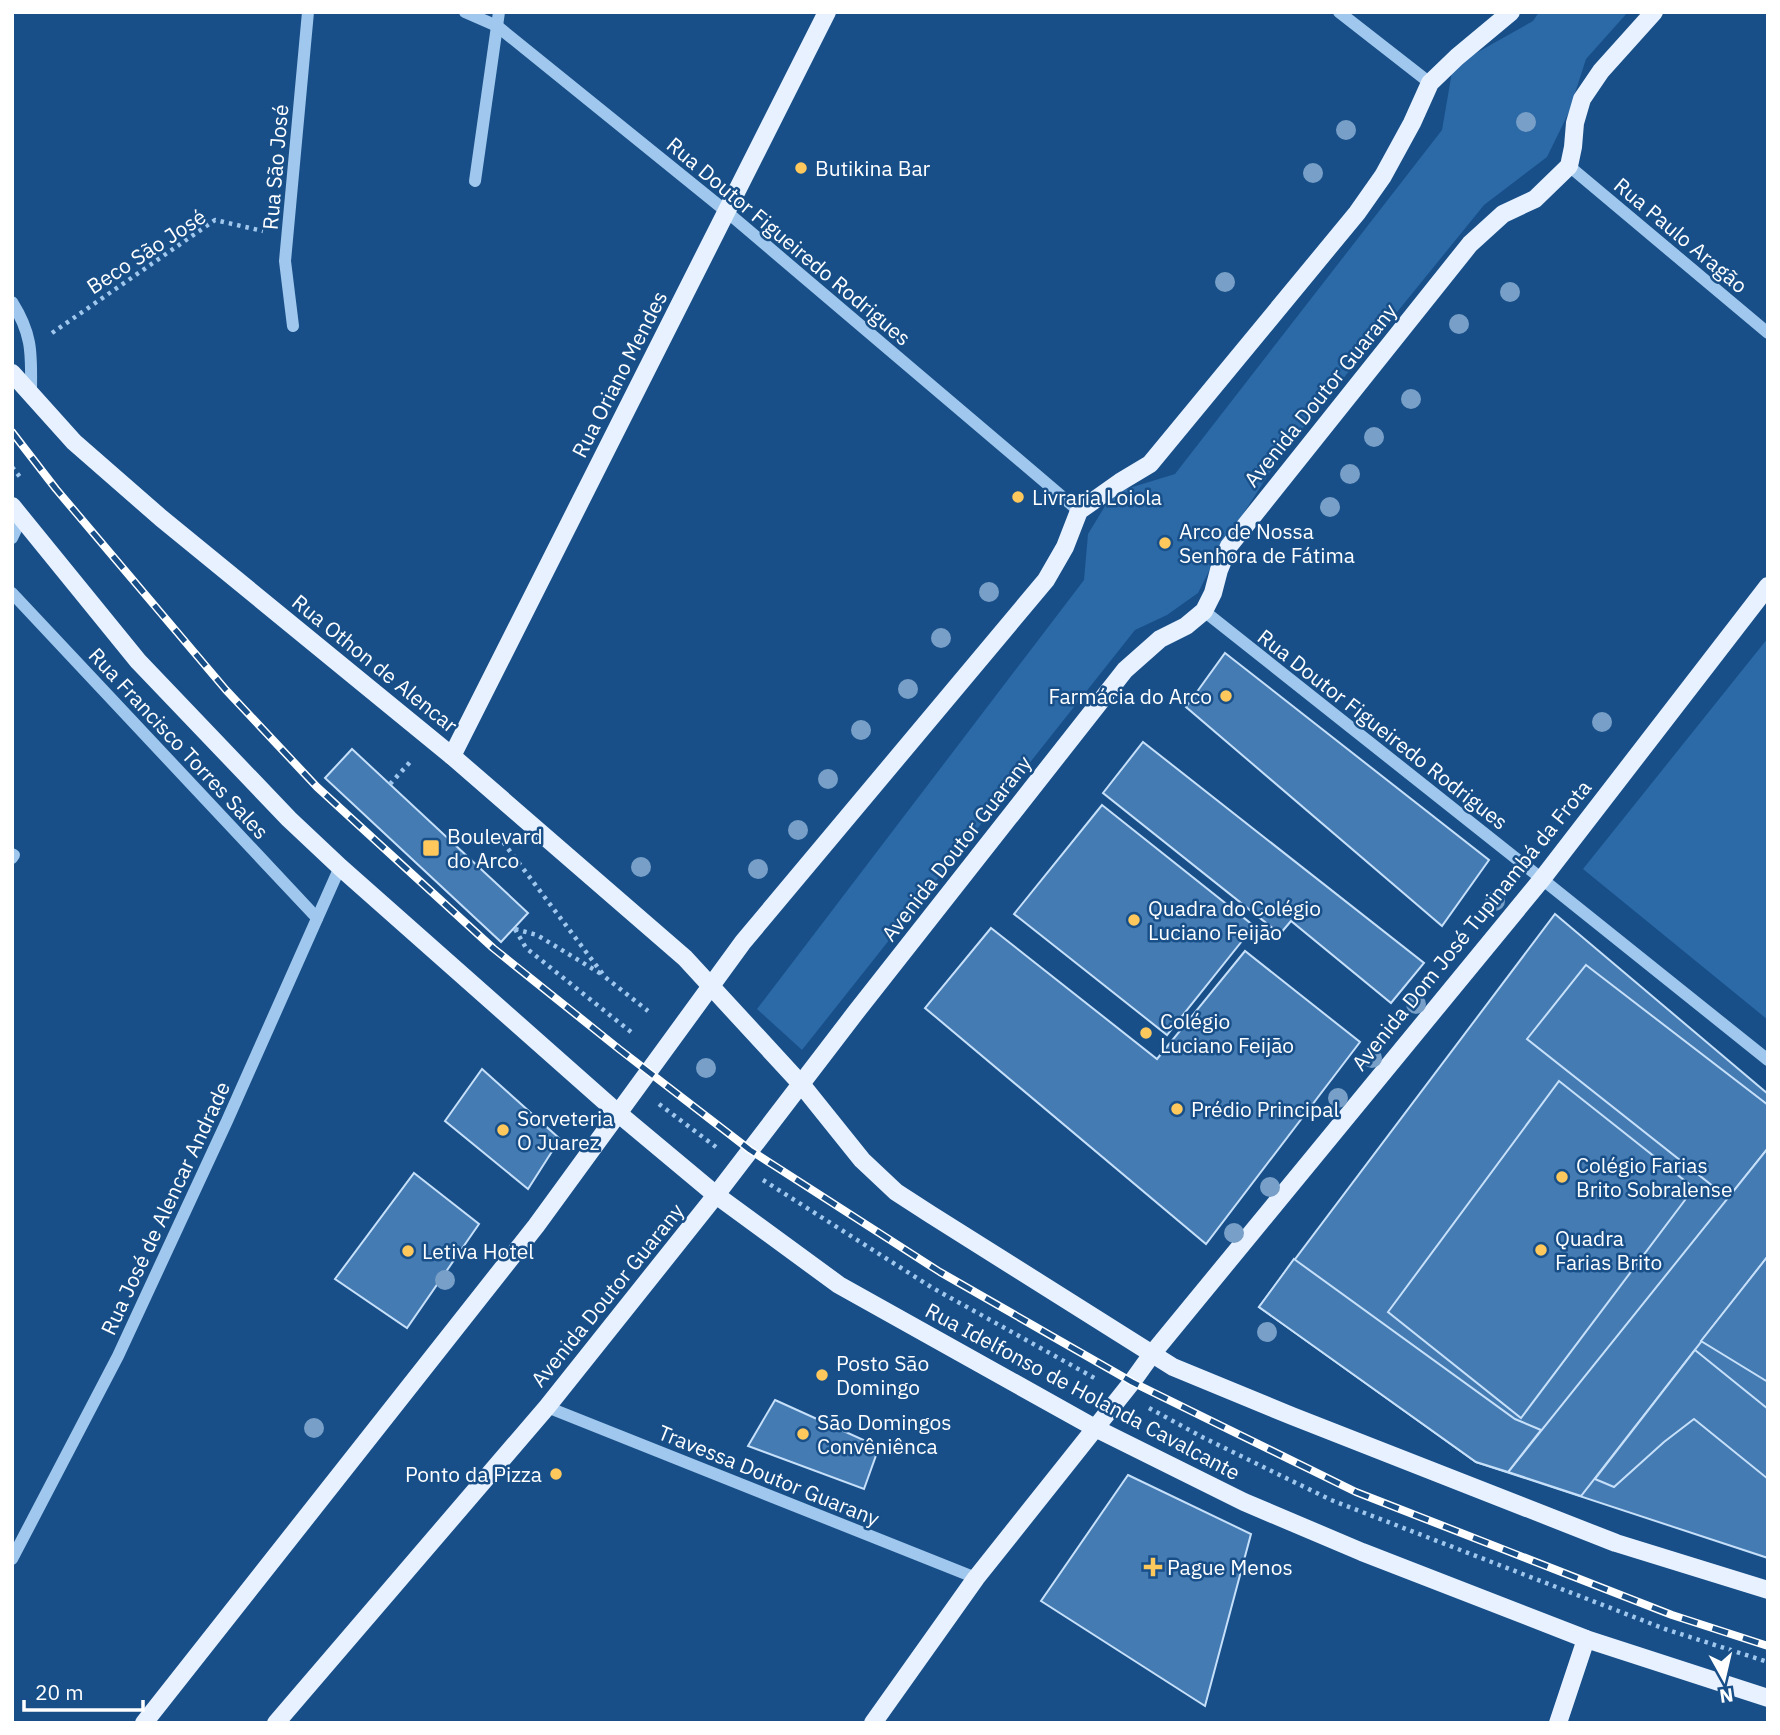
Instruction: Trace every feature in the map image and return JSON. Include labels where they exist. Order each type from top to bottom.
[{"type":"main road","name":"Rua Oriano Mendes","points":[[452,756],[827,12]]},
{"type":"main road","points":[[144,1723],[536,1226],[743,942],[1046,580],[1065,547],[1079,511],[1150,464],[1357,213],[1383,176],[1430,83],[1511,12]]},
{"type":"main road","points":[[1569,166],[1575,123],[1582,99],[1601,71],[1654,12]]},
{"type":"main road","name":"Avenida Doutor Guarany","points":[[276,1723],[547,1407],[716,1195],[1125,670],[1160,639],[1186,626],[1204,611],[1229,546],[1470,244],[1503,214],[1535,200],[1569,166]]},
{"type":"main road","name":"Rua Othon de Alencar","points":[[12,373],[74,442],[161,518],[452,756],[685,958],[711,987]]},
{"type":"main road","points":[[17,512],[138,662],[289,820],[619,1114]]},
{"type":"main road","name":"Avenida Dom José Tupinambá da Frota","points":[[873,1723],[976,1578],[1152,1354],[1542,878],[1768,586]]},
{"type":"main road","points":[[711,987],[801,1084],[862,1160],[897,1192],[1173,1367],[1616,1543],[1768,1590]]},
{"type":"main road","name":"Rua Idelfonso de Holanda Cavalcante","points":[[619,1114],[716,1195],[839,1285],[1095,1428],[1256,1507],[1362,1552],[1586,1639],[1768,1698]]},
{"type":"main road","points":[[1558,1723],[1586,1639]]},
{"type":"street","name":"Rua São José","points":[[293,326],[285,261],[308,12]]},
{"type":"street","name":"Rua Doutor Figueiredo Rodrigues","points":[[465,12],[496,26],[727,212],[1079,511]]},
{"type":"street","points":[[475,181],[499,12]]},
{"type":"street","points":[[1339,12],[1430,83]]},
{"type":"street","name":"Rua Paulo Aragão","points":[[1569,166],[1768,333]]},
{"type":"street","points":[[12,302],[24,320],[31,347],[32,396]]},
{"type":"street","points":[[12,538],[17,512]]},
{"type":"street","name":"Rua Francisco Torres Sales","points":[[12,593],[317,918]]},
{"type":"street","name":"Rua Doutor Figueiredo Rodrigues","points":[[1204,611],[1768,1060]]},
{"type":"street","name":"Rua José de Alencar Andrade","points":[[12,1559],[118,1356],[227,1121],[340,867]]},
{"type":"street","name":"Travessa Doutor Guarany","points":[[547,1407],[976,1578]]},
{"type":"path","name":"Beco São José","points":[[31,347],[215,220],[288,236]]},
{"type":"path","points":[[390,784],[411,761],[421,770]]},
{"type":"path","points":[[494,834],[504,843],[606,977]]},
{"type":"path","points":[[631,1032],[526,947],[515,929],[537,935],[606,977],[648,1011]]},
{"type":"shaded area","points":[[1539,12],[1628,12],[1586,59],[1569,112],[1547,157],[1484,205],[1281,455],[1218,553],[1198,593],[1167,615],[1135,630],[802,1050],[757,1009],[1084,580],[1088,534],[1113,493],[1175,474],[1442,130],[1453,66],[1533,21]]},
{"type":"shaded area","points":[[1768,638],[1768,1020],[1583,869]]},
{"type":"building","points":[[1225,653],[1489,860],[1442,926],[1186,707]]},
{"type":"building","points":[[1143,742],[1424,963],[1391,1003],[1291,921],[1280,934],[1103,793]]},
{"type":"building","name":"Boulevard do Arco","points":[[352,749],[528,913],[501,942],[325,778]]},
{"type":"building","name":"Quadra do Colégio Luciano Feijão","points":[[1102,805],[1254,926],[1167,1035],[1014,914]]},
{"type":"building","name":"Colégio Farias Brito Sobralense","points":[[1555,914],[1768,1094],[1768,1558],[1476,1462],[1259,1307]]},
{"type":"building","name":"Prédio Principal","points":[[991,928],[1157,1059],[1245,951],[1360,1042],[1206,1244],[925,1008]]},
{"type":"building","points":[[1586,965],[1768,1105],[1768,1148],[1728,1198],[1527,1039]]},
{"type":"building","name":"Sorveteria O Juarez","points":[[482,1069],[560,1139],[528,1189],[445,1121]]},
{"type":"building","name":"Quadra Farias Brito","points":[[1559,1081],[1694,1188],[1521,1418],[1388,1312]]},
{"type":"building","points":[[1768,1148],[1768,1256],[1581,1496],[1508,1472]]},
{"type":"building","name":"Letiva Hotel","points":[[414,1173],[479,1224],[407,1328],[335,1279]]},
{"type":"building","points":[[1768,1256],[1768,1382],[1701,1341]]},
{"type":"building","points":[[1294,1259],[1515,1419],[1541,1430],[1508,1472],[1476,1462],[1259,1307]]},
{"type":"building","points":[[1695,1350],[1768,1409],[1768,1479],[1694,1419],[1614,1487],[1595,1479]]},
{"type":"building","name":"São Domingos Convêniênca","points":[[775,1400],[879,1447],[864,1489],[748,1446]]},
{"type":"building","name":"Pague Menos","points":[[1128,1475],[1251,1534],[1205,1706],[1041,1601]]},
{"type":"railway","points":[[12,432],[56,489],[226,690],[317,787],[493,948],[750,1150],[940,1272],[1132,1382],[1356,1492],[1672,1615],[1768,1646]]},
{"type":"place","name":"Butikina Bar","points":[[801,168]]},
{"type":"place","name":"Livraria Loiola","points":[[1018,497]]},
{"type":"place","name":"Arco de Nossa Senhora de Fátima","points":[[1165,543]]},
{"type":"place","name":"Farmácia do Arco","points":[[1226,696]]},
{"type":"place","name":"Boulevard do Arco","points":[[431,848]]},
{"type":"place","name":"Quadra do Colégio Luciano Feijão","points":[[1134,920]]},
{"type":"place","name":"Colégio Luciano Feijão","points":[[1146,1033]]},
{"type":"place","name":"Prédio Principal","points":[[1177,1109]]},
{"type":"place","name":"Sorveteria O Juarez","points":[[503,1130]]},
{"type":"place","name":"Colégio Farias Brito Sobralense","points":[[1562,1177]]},
{"type":"place","name":"Quadra Farias Brito","points":[[1541,1250]]},
{"type":"place","name":"Letiva Hotel","points":[[408,1251]]},
{"type":"place","name":"Posto São Domingo","points":[[822,1375]]},
{"type":"place","name":"São Domingos Convêniênca","points":[[803,1434]]},
{"type":"place","name":"Ponto da Pizza","points":[[556,1474]]},
{"type":"place","name":"Pague Menos","points":[[1153,1567]]}]
